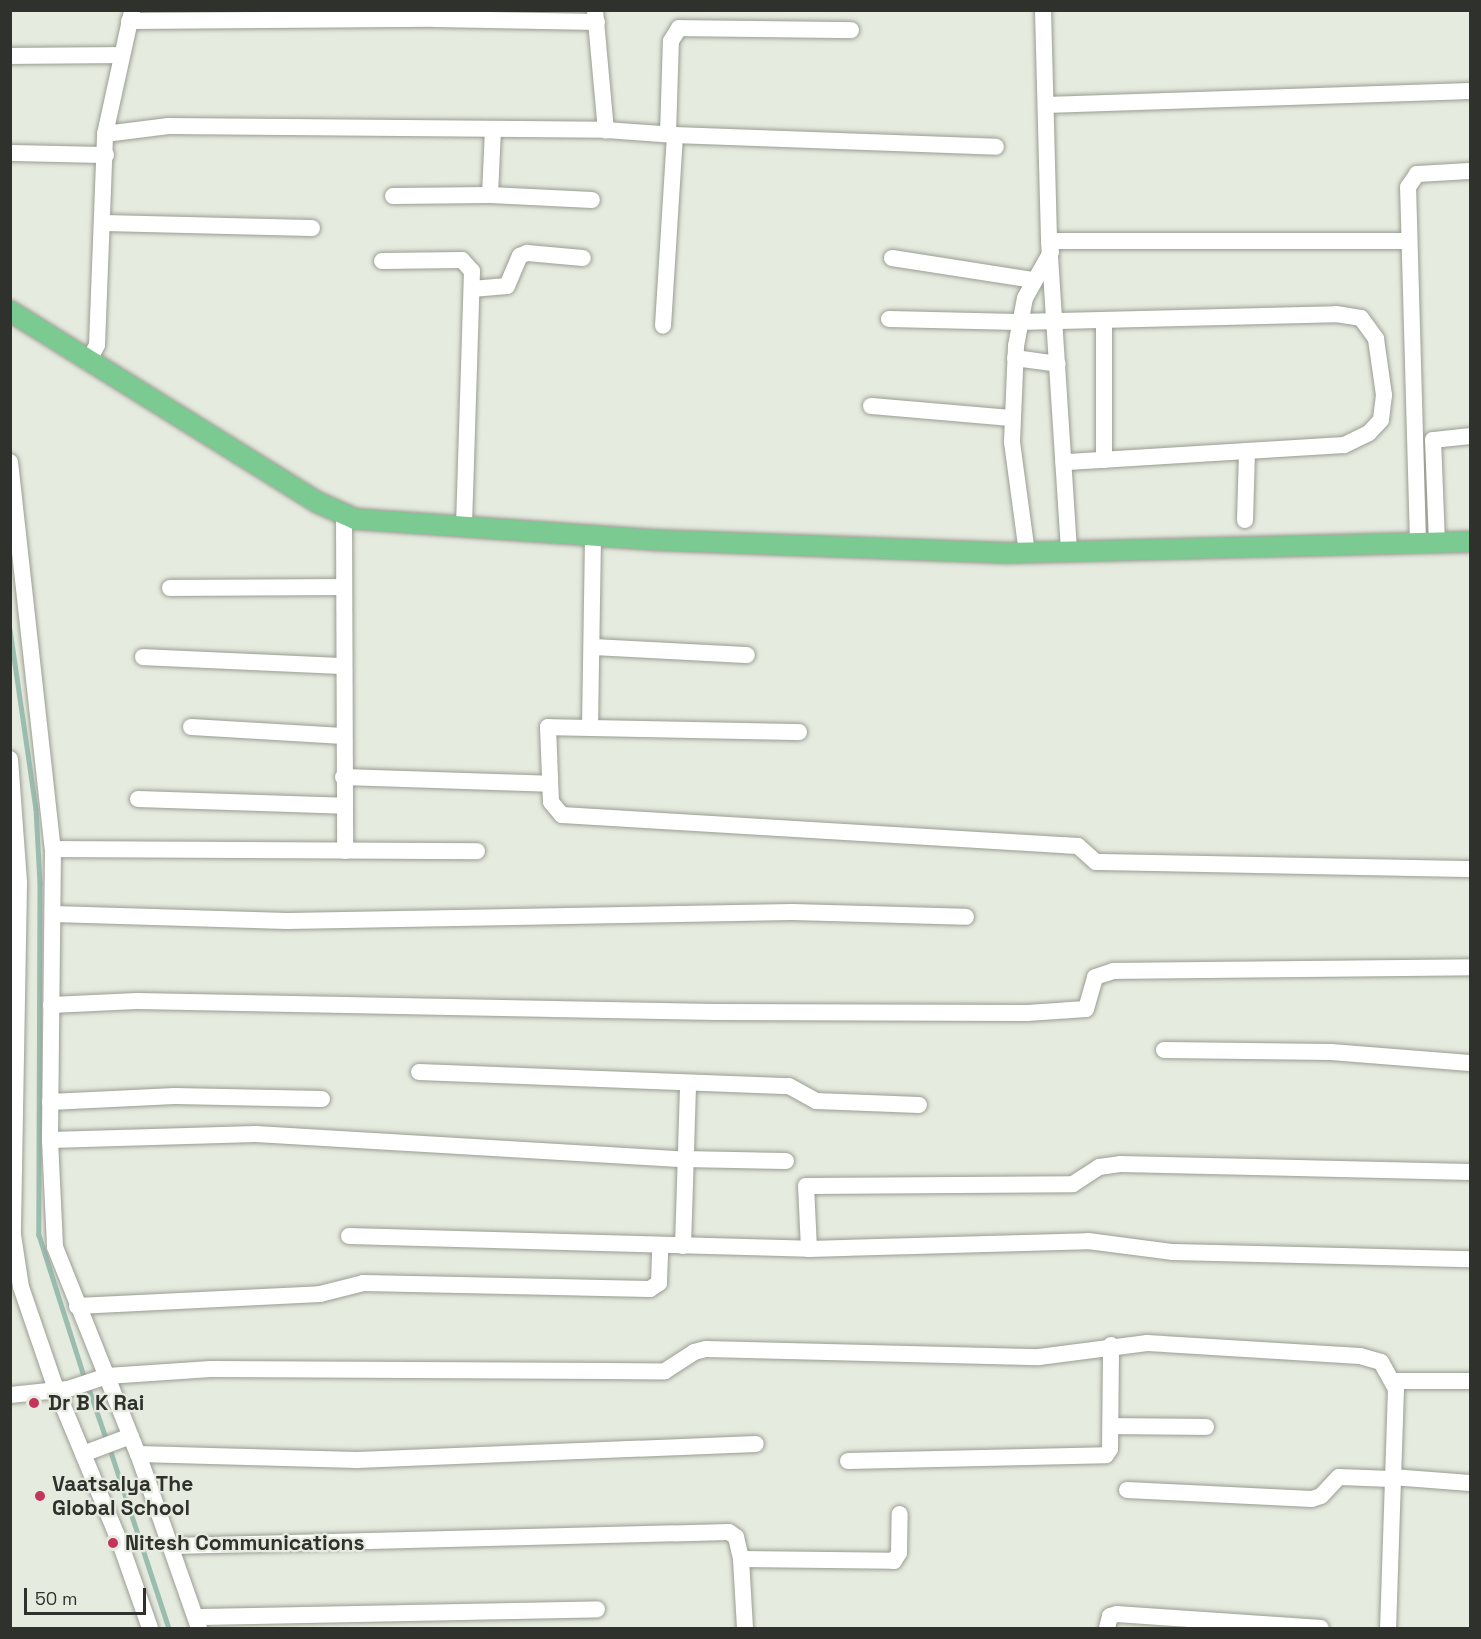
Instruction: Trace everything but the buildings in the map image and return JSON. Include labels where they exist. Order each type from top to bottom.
[{"type":"main road","points":[[10,311],[88,362],[317,502],[355,519],[593,536],[1028,553],[1470,542]]},
{"type":"street","points":[[1043,10],[1050,247],[1070,552]]},
{"type":"street","points":[[88,362],[97,345],[105,134],[131,16],[435,19],[596,16],[606,130]]},
{"type":"street","points":[[663,326],[671,135],[671,41],[679,28],[851,30]]},
{"type":"street","points":[[10,56],[121,56]]},
{"type":"street","points":[[1046,105],[1470,91]]},
{"type":"street","points":[[105,134],[168,126],[606,130],[671,135],[996,147]]},
{"type":"street","points":[[490,195],[493,129]]},
{"type":"street","points":[[10,153],[106,155]]},
{"type":"street","points":[[1428,543],[1409,241],[1408,187],[1412,177],[1422,173],[1470,171]]},
{"type":"street","points":[[393,196],[490,195],[592,200]]},
{"type":"street","points":[[102,223],[312,228]]},
{"type":"street","points":[[1050,247],[1409,241]]},
{"type":"street","points":[[1028,553],[1013,467],[1011,418],[1015,358],[1018,322],[1032,280],[1050,247]]},
{"type":"street","points":[[472,289],[507,286],[520,256],[527,253],[584,258]]},
{"type":"street","points":[[891,258],[1032,280]]},
{"type":"street","points":[[382,261],[462,260],[472,271],[465,528]]},
{"type":"street","points":[[889,319],[1018,322],[1336,314],[1361,318],[1376,339],[1384,410],[1377,427],[1344,445],[1064,462]]},
{"type":"street","points":[[1104,320],[1104,460]]},
{"type":"street","points":[[1015,358],[1058,364]]},
{"type":"street","points":[[871,406],[1011,418]]},
{"type":"street","points":[[1428,543],[1433,440],[1470,436]]},
{"type":"street","points":[[1245,520],[1247,451]]},
{"type":"street","points":[[10,462],[53,849],[50,1140],[55,1247],[101,1378],[127,1437],[138,1454],[198,1623],[597,1610]]},
{"type":"street","points":[[344,514],[341,587],[344,666],[345,851]]},
{"type":"street","points":[[590,728],[593,536]]},
{"type":"street","points":[[170,588],[341,587]]},
{"type":"street","points":[[592,646],[747,655]]},
{"type":"street","points":[[143,657],[344,666]]},
{"type":"street","points":[[191,727],[344,736]]},
{"type":"street","points":[[799,732],[548,727],[549,783],[553,809],[562,816],[1078,846],[1096,862],[1470,869]]},
{"type":"street","points":[[11,767],[15,883],[14,1235],[21,1287],[89,1452],[150,1629]]},
{"type":"street","points":[[343,777],[549,783]]},
{"type":"street","points":[[138,799],[344,806]]},
{"type":"street","points":[[53,849],[477,851]]},
{"type":"street","points":[[53,914],[287,921],[792,912],[966,917]]},
{"type":"street","points":[[51,1005],[149,1001],[716,1012],[1027,1013],[1086,1009],[1095,977],[1113,971],[1470,967]]},
{"type":"street","points":[[1164,1050],[1331,1052],[1470,1063]]},
{"type":"street","points":[[419,1072],[789,1086],[816,1101],[919,1105]]},
{"type":"street","points":[[683,1245],[683,1159],[688,1083]]},
{"type":"street","points":[[50,1102],[175,1096],[322,1099]]},
{"type":"street","points":[[50,1140],[256,1134],[683,1159],[786,1161]]},
{"type":"street","points":[[808,1249],[806,1186],[1073,1184],[1099,1167],[1120,1164],[1470,1172]]},
{"type":"street","points":[[349,1236],[808,1249],[1088,1241],[1173,1252],[1470,1259]]},
{"type":"street","points":[[76,1306],[320,1294],[363,1283],[650,1289],[659,1283],[660,1245]]},
{"type":"street","points":[[10,1395],[62,1389],[101,1378],[211,1370],[665,1371],[694,1352],[706,1349],[1039,1357],[1111,1345],[1174,1344],[1360,1356],[1381,1362],[1393,1381],[1397,1402],[1392,1478],[1388,1629]]},
{"type":"street","points":[[848,1461],[1102,1456],[1109,1452],[1111,1345]]},
{"type":"street","points":[[1393,1381],[1470,1381]]},
{"type":"street","points":[[1111,1426],[1206,1427]]},
{"type":"street","points":[[89,1452],[127,1437]]},
{"type":"street","points":[[138,1454],[357,1460],[756,1444]]},
{"type":"street","points":[[1127,1490],[1312,1498],[1321,1496],[1340,1478],[1392,1478],[1470,1483]]},
{"type":"street","points":[[741,1558],[894,1561],[899,1553],[900,1514]]},
{"type":"street","points":[[172,1546],[722,1532],[736,1537],[741,1558],[745,1629]]},
{"type":"street","points":[[1107,1629],[1110,1616],[1117,1614],[1226,1625],[1321,1629]]},
{"type":"waterway","points":[[10,629],[36,809],[40,883],[39,1235],[85,1379]]},
{"type":"waterway","points":[[88,1386],[107,1441]]},
{"type":"waterway","points":[[110,1449],[169,1628]]},
{"type":"place","name":"Dr B K Rai","points":[[34,1403]]},
{"type":"place","name":"Vaatsalya The Global School","points":[[40,1496]]},
{"type":"place","name":"Nitesh Communications","points":[[113,1543]]}]
